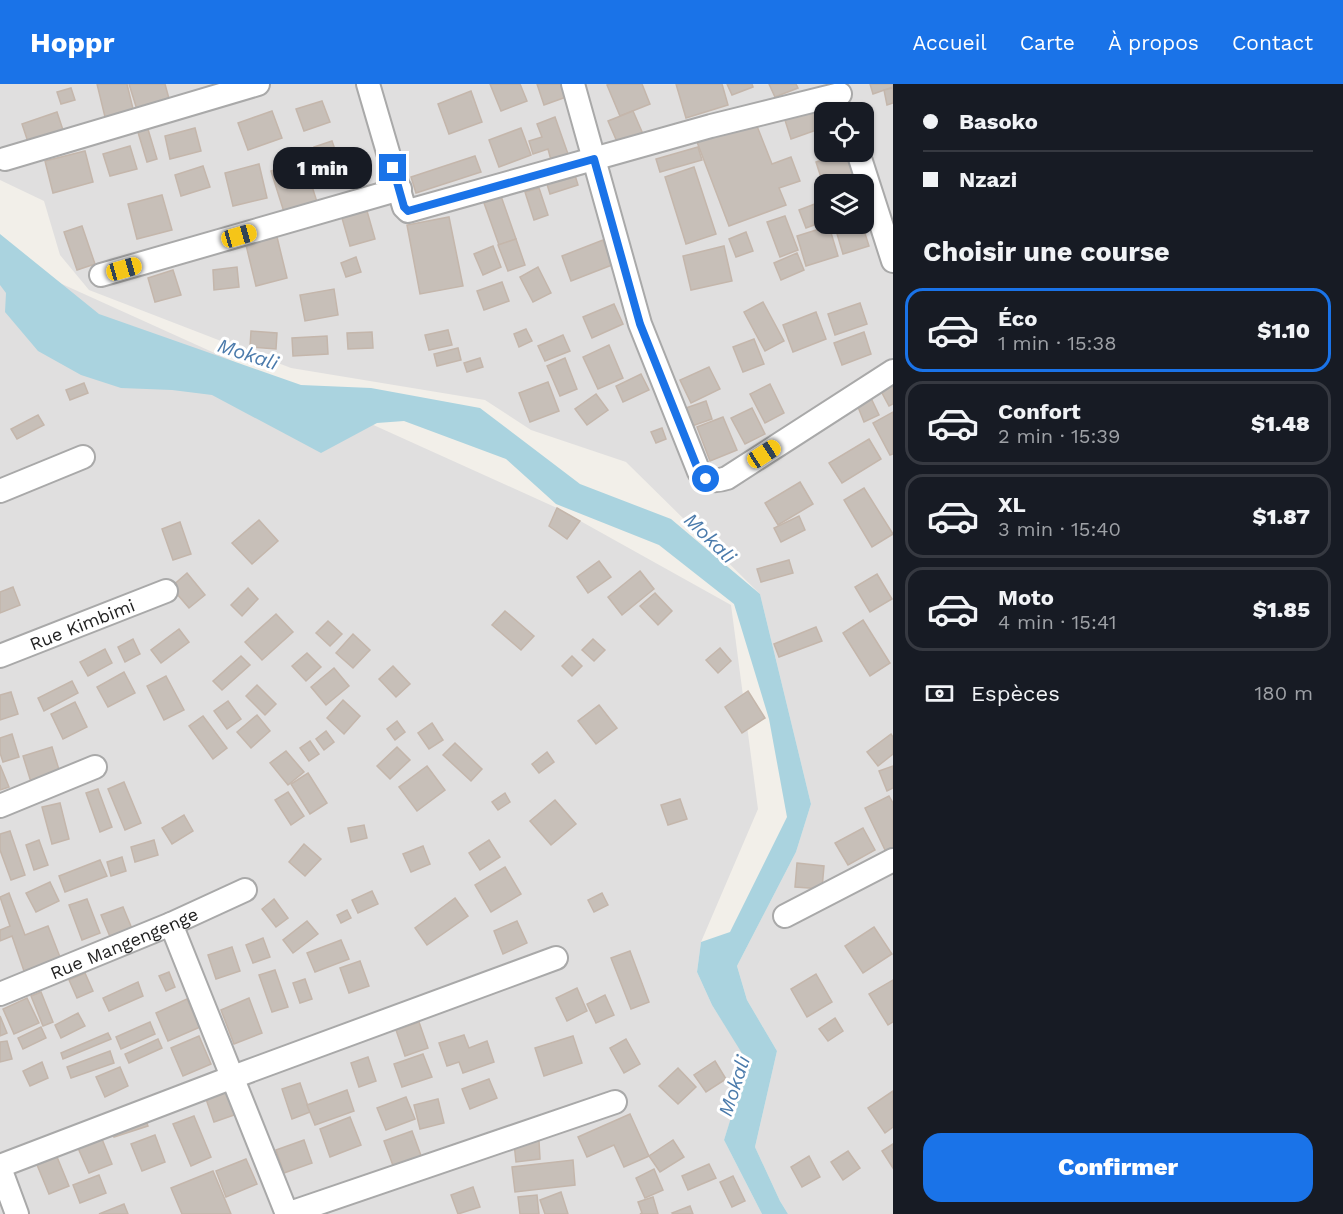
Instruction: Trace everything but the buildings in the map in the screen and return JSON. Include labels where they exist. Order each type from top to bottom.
[{"type":"street","points":[[5,159],[258,84]]},
{"type":"street","points":[[368,84],[405,210],[412,211],[711,126],[841,97]]},
{"type":"street","points":[[573,84],[640,324],[699,472],[706,479],[713,481],[727,478],[893,371]]},
{"type":"street","points":[[861,162],[893,261]]},
{"type":"street","points":[[101,275],[400,189]]},
{"type":"street","points":[[0,491],[83,456]]},
{"type":"street","name":"Rue Kimbimi","points":[[0,656],[166,591]]},
{"type":"street","points":[[0,806],[95,767]]},
{"type":"street","points":[[785,916],[893,860]]},
{"type":"street","name":"Rue Mangengenge","points":[[0,994],[171,924],[245,890]]},
{"type":"street","points":[[171,924],[287,1214],[615,1102]]},
{"type":"street","points":[[17,1214],[0,1167],[233,1077],[556,958]]},
{"type":"shaded area","points":[[0,84],[893,84],[893,1214],[788,1214],[755,1147],[777,1051],[747,1000],[737,966],[796,852],[811,804],[760,594],[626,462],[531,430],[485,400],[291,368],[89,290],[60,255],[44,201],[0,180]]},
{"type":"shaded area","points":[[0,256],[557,508],[731,605],[758,809],[701,942],[697,972],[712,1005],[749,1063],[724,1140],[762,1214],[0,1214]]},
{"type":"water","points":[[0,234],[99,314],[301,385],[371,388],[480,408],[580,484],[671,519],[760,594],[811,804],[796,852],[737,966],[747,1000],[777,1051],[755,1147],[788,1214],[762,1214],[724,1140],[748,1063],[712,1005],[697,972],[701,942],[730,932],[787,817],[769,719],[734,604],[659,545],[556,504],[506,459],[404,421],[377,423],[321,453],[212,395],[172,390],[121,388],[81,375],[38,351],[5,312],[6,293],[0,285]]},
{"type":"route","points":[[393,168],[405,210],[408,211],[594,159],[640,324],[699,472],[706,479]]},
{"type":"water label","name":"Mokali","points":[[248,354]]},
{"type":"water label","name":"Mokali","points":[[710,538]]},
{"type":"water label","name":"Mokali","points":[[734,1086]]}]
